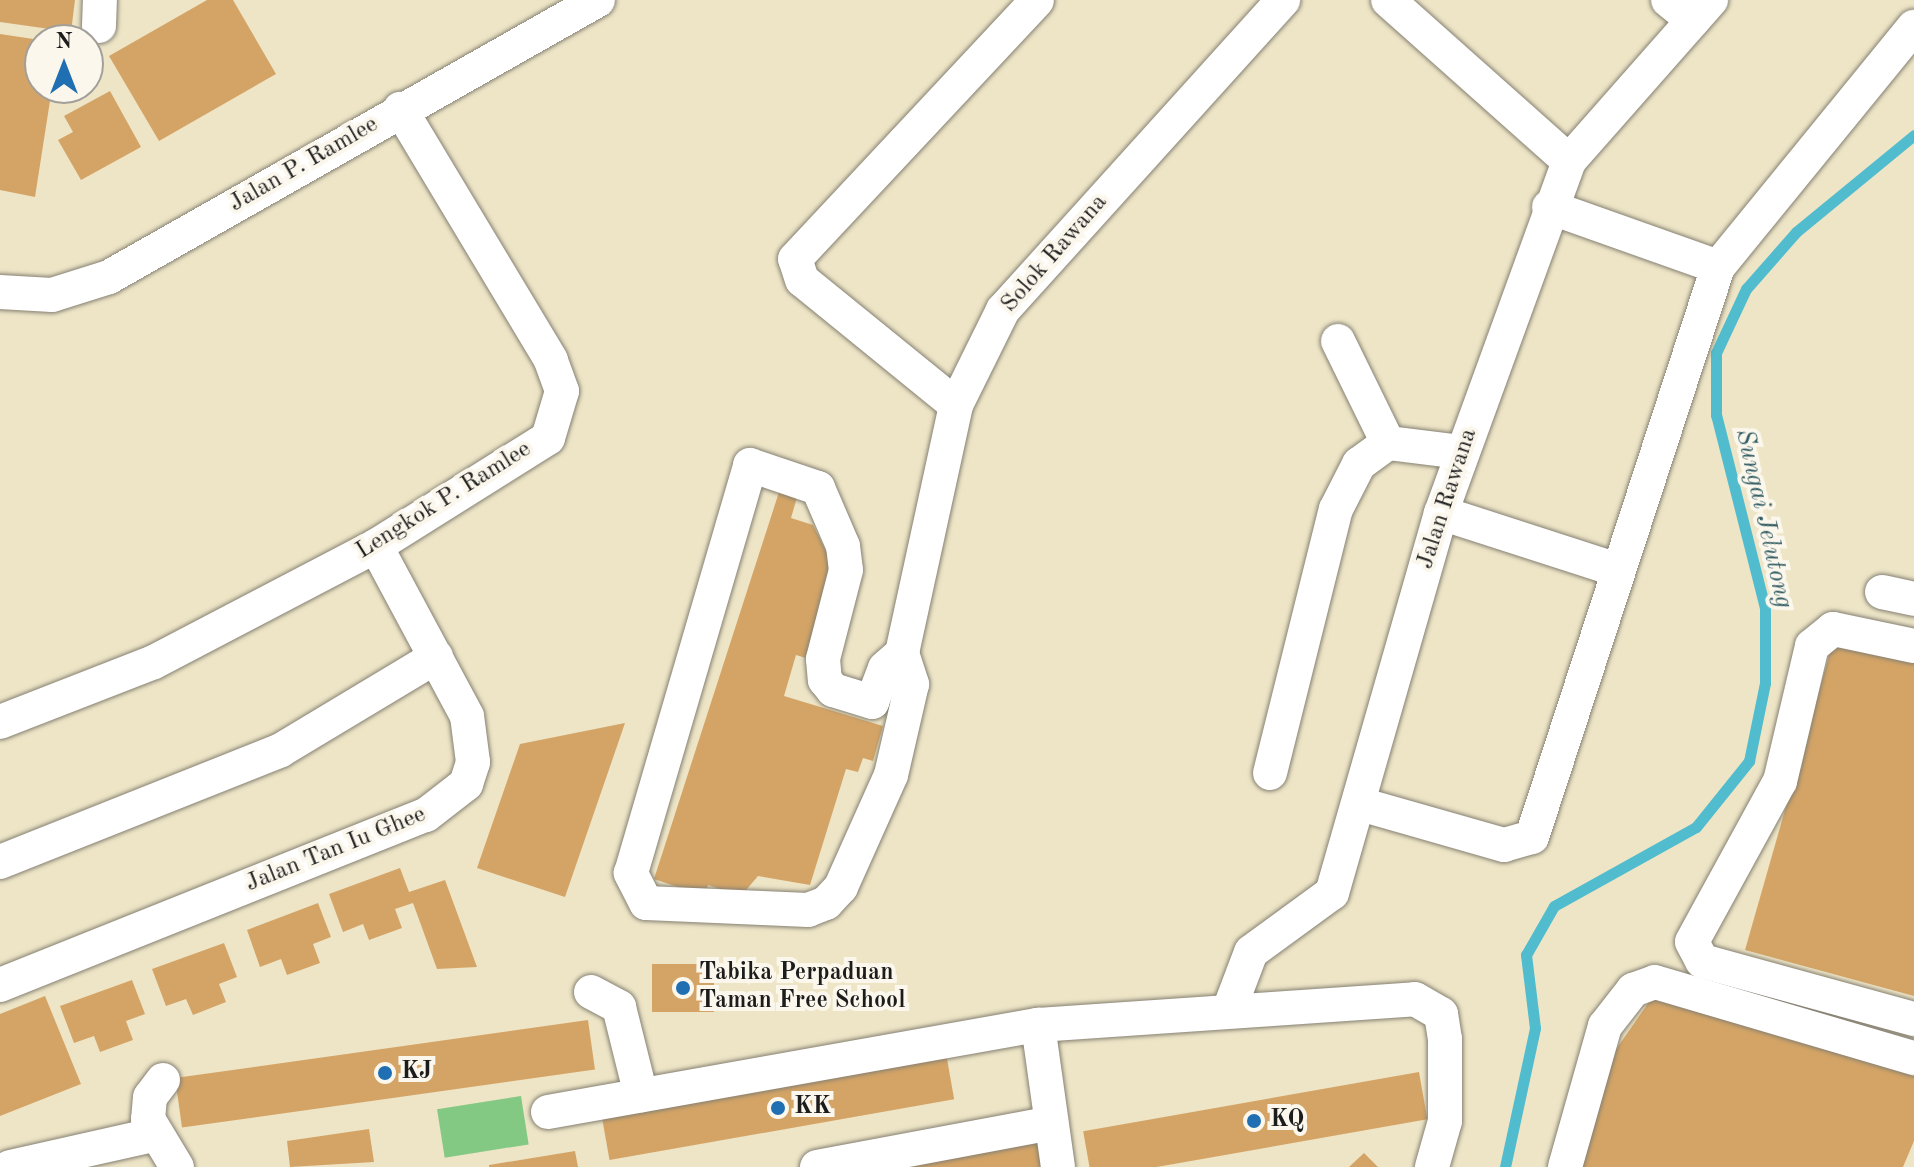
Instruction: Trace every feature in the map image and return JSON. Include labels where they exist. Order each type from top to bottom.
[{"type":"street","name":"Jalan P. Ramlee","points":[[0,292],[60,294],[109,277],[400,109],[598,0]]},
{"type":"street","points":[[956,405],[802,280],[795,259],[1037,0]]},
{"type":"street","name":"Solok Rawana","points":[[902,653],[956,405],[1003,310],[1283,0]]},
{"type":"street","points":[[1388,0],[1569,161]]},
{"type":"street","name":"Jalan Rawana","points":[[1229,1010],[1251,952],[1332,893],[1441,513],[1549,207],[1569,161],[1691,7]]},
{"type":"street","points":[[1360,804],[1504,845],[1532,837],[1718,267],[1914,27]]},
{"type":"street","name":"Lengkok P. Ramlee","points":[[0,722],[154,662],[376,546],[548,438],[560,417],[562,391],[400,109]]},
{"type":"street","points":[[1549,207],[1718,267]]},
{"type":"street","points":[[1338,341],[1388,443]]},
{"type":"street","points":[[1270,773],[1336,509],[1359,464],[1388,443],[1461,452]]},
{"type":"street","points":[[872,702],[885,668],[902,653],[912,684],[906,710],[891,775],[841,887],[826,903],[808,910],[646,903],[634,891],[631,873],[750,465],[818,488],[846,570],[822,669],[833,690],[872,702],[906,710]]},
{"type":"street","points":[[1441,513],[1618,570]]},
{"type":"street","name":"Jalan Tan Iu Ghee","points":[[0,985],[451,801],[466,784],[473,740],[436,657],[376,546]]},
{"type":"street","points":[[1914,646],[1833,629],[1812,646],[1785,769],[1692,942],[1702,961],[1914,1019]]},
{"type":"street","points":[[0,862],[281,750],[436,657]]},
{"type":"street","points":[[1565,1167],[1605,1026],[1633,990],[1655,982],[1914,1058]]},
{"type":"street","points":[[591,992],[619,1007],[641,1095]]},
{"type":"street","points":[[548,1112],[1038,1025],[1229,1010],[1425,1000],[1441,1014],[1445,1039],[1445,1121],[1432,1167]]},
{"type":"street","points":[[1038,1025],[1058,1167]]},
{"type":"street","points":[[163,1080],[147,1108],[153,1135],[177,1167]]},
{"type":"street","points":[[817,1167],[1051,1123]]},
{"type":"street","points":[[10,1167],[153,1135]]},
{"type":"green space","points":[[521,1096],[529,1144],[445,1158],[437,1109]]},
{"type":"building","points":[[0,0],[75,0],[72,24],[24,25],[0,22]]},
{"type":"building","points":[[207,0],[233,0],[276,74],[159,141],[109,56]]},
{"type":"building","points":[[0,34],[24,38],[24,104],[50,104],[35,197],[0,190]]},
{"type":"building","points":[[110,91],[141,147],[81,180],[58,140],[73,132],[64,116],[86,104],[104,104],[104,94]]},
{"type":"building","points":[[780,489],[798,494],[791,518],[813,525],[829,557],[828,590],[806,658],[796,655],[784,696],[883,726],[873,761],[863,758],[858,772],[846,769],[810,885],[758,876],[741,896],[708,885],[705,896],[654,879]]},
{"type":"building","points":[[1835,635],[1914,657],[1914,996],[1745,950]]},
{"type":"building","points":[[625,723],[565,897],[477,868],[520,744]]},
{"type":"building","points":[[400,868],[409,892],[445,880],[477,967],[437,969],[413,903],[395,909],[402,928],[369,940],[363,924],[343,932],[329,894]]},
{"type":"building","points":[[318,903],[331,937],[313,944],[320,963],[287,975],[281,959],[260,967],[247,930]]},
{"type":"building","points":[[224,943],[237,977],[219,984],[226,1002],[193,1015],[186,999],[166,1006],[152,969]]},
{"type":"building","name":"Tabika Perpaduan Taman Free School","points":[[652,964],[714,964],[714,1012],[652,1012]]},
{"type":"building","points":[[132,980],[145,1014],[126,1021],[133,1040],[100,1052],[94,1036],[74,1043],[60,1006]]},
{"type":"building","points":[[1656,992],[1914,1068],[1914,1141],[1903,1167],[1580,1167],[1612,1055]]},
{"type":"building","points":[[45,996],[81,1084],[0,1116],[0,1014]]},
{"type":"building","name":"KJ","points":[[588,1020],[595,1070],[182,1128],[175,1078]]},
{"type":"building","name":"KK","points":[[946,1053],[954,1099],[609,1160],[601,1114]]},
{"type":"building","name":"KQ","points":[[1419,1072],[1427,1119],[1157,1167],[1089,1167],[1083,1131]]},
{"type":"building","points":[[369,1129],[374,1162],[290,1167],[287,1141]]},
{"type":"building","points":[[1038,1143],[1042,1167],[898,1167]]},
{"type":"building","points":[[575,1151],[578,1167],[489,1167],[489,1165]]},
{"type":"building","points":[[1364,1153],[1378,1167],[1349,1167]]},
{"type":"waterway","name":"Sungai Jelutong","points":[[1505,1167],[1535,1028],[1526,955],[1554,906],[1696,827],[1749,761],[1765,683],[1765,608],[1716,415],[1716,353],[1746,289],[1796,232],[1914,135]]},
{"type":"place","name":"Tabika Perpaduan Taman Free School","points":[[683,988]]},
{"type":"place","name":"KJ","points":[[385,1073]]},
{"type":"place","name":"KK","points":[[778,1108]]},
{"type":"place","name":"KQ","points":[[1254,1121]]}]
